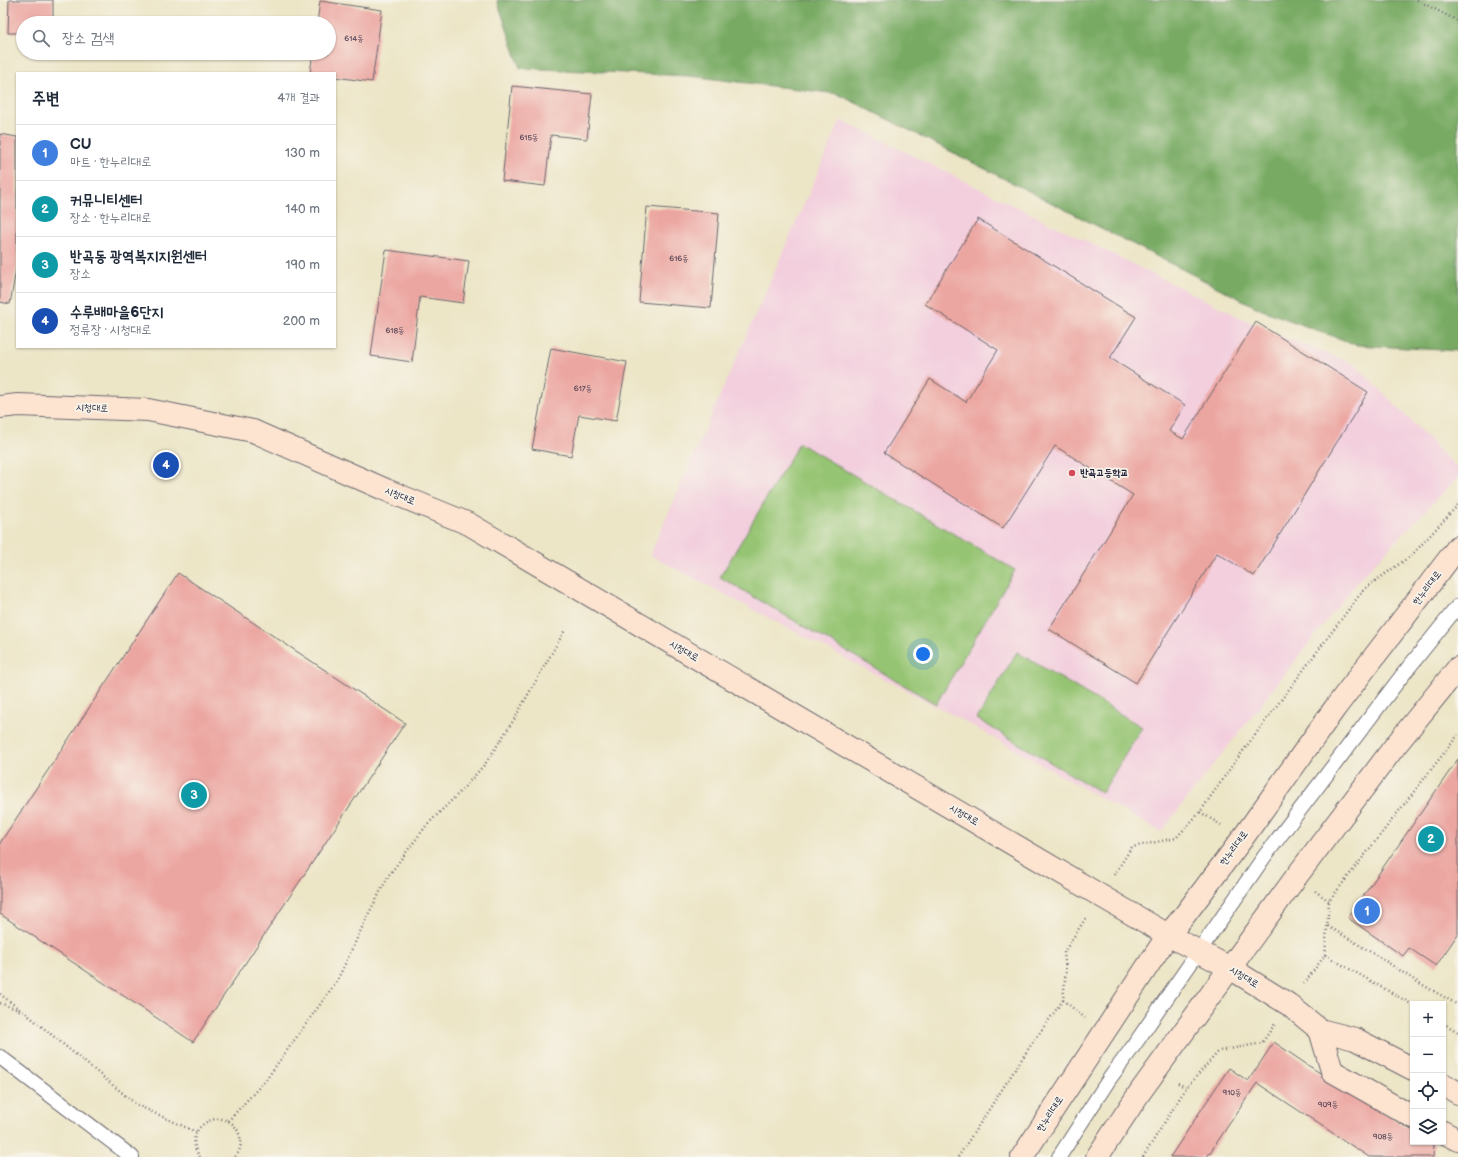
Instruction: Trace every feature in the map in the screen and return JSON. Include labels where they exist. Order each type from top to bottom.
[{"type":"street","name":"시청대로","points":[[0,407],[18,405],[148,410],[253,431],[386,490],[469,524],[1168,935],[1230,968],[1288,1004],[1320,1030],[1355,1039],[1410,1067]]},
{"type":"street","name":"한누리대로","points":[[1022,1157],[1168,935],[1242,839],[1335,708],[1458,547]]},
{"type":"street","points":[[1097,1157],[1140,1092],[1305,864],[1395,746],[1458,668]]},
{"type":"street","points":[[1320,1030],[1332,1071],[1410,1115]]},
{"type":"street","points":[[1446,1086],[1458,1092]]},
{"type":"street","points":[[1446,1134],[1458,1140]]},
{"type":"lane","points":[[1059,1157],[1110,1078],[1130,1052],[1264,857],[1401,677],[1458,606]]},
{"type":"lane","points":[[0,1057],[132,1157]]},
{"type":"path","points":[[1417,0],[1458,22]]},
{"type":"path","points":[[1132,848],[1176,838],[1200,812],[1234,763],[1364,589],[1412,555],[1458,505]]},
{"type":"path","points":[[228,1121],[265,1081],[337,981],[368,915],[389,875],[426,826],[485,764],[513,722],[565,630]]},
{"type":"path","points":[[1143,1157],[1186,1088],[1219,1051],[1262,1043],[1288,1004],[1316,969],[1325,955],[1329,901],[1458,735]]},
{"type":"path","points":[[1328,926],[1416,981],[1458,1005]]},
{"type":"path","points":[[958,1157],[1031,1045],[1063,1000],[1066,971],[1064,952]]},
{"type":"path","points":[[1325,955],[1410,1003]]},
{"type":"path","points":[[0,994],[137,1105],[196,1132]]},
{"type":"path","points":[[0,1003],[24,1012]]},
{"type":"path","points":[[1446,1025],[1458,1032]]},
{"type":"path","points":[[200,1157],[194,1146],[196,1132],[201,1126],[214,1119],[221,1119],[228,1121],[239,1133],[241,1140],[240,1148],[235,1157]]},
{"type":"shaded area","name":"반곡고등학교","points":[[841,120],[1270,332],[1356,365],[1458,469],[1458,477],[1361,577],[1161,832],[964,721],[650,555]]},
{"type":"green space","points":[[497,0],[1458,0],[1458,351],[1357,345],[1262,310],[838,94],[689,76],[520,68]]},
{"type":"green space","points":[[799,443],[1015,570],[936,704],[720,577]]},
{"type":"green space","points":[[1017,652],[1142,727],[1102,793],[977,719]]},
{"type":"building","points":[[9,0],[53,0],[53,16],[16,16],[16,33],[8,33]]},
{"type":"building","points":[[320,1],[382,10],[372,82],[336,77],[336,72],[310,72],[312,60],[336,60],[336,16],[318,16]]},
{"type":"building","points":[[512,86],[592,94],[587,139],[551,135],[545,186],[502,181]]},
{"type":"building","points":[[0,134],[16,137],[16,270],[10,304],[0,302]]},
{"type":"building","points":[[647,207],[719,213],[711,308],[639,302]]},
{"type":"building","points":[[978,219],[1136,317],[1110,358],[1185,405],[1169,431],[1183,439],[1256,322],[1368,392],[1254,576],[1217,553],[1136,683],[1049,629],[1133,495],[1055,446],[1003,528],[884,453],[930,379],[966,402],[998,350],[925,304]]},
{"type":"building","points":[[386,250],[469,261],[463,303],[420,297],[412,362],[371,356]]},
{"type":"building","points":[[551,348],[627,362],[616,421],[579,415],[571,456],[532,449]]},
{"type":"building","points":[[178,573],[405,723],[193,1042],[0,914],[0,843]]},
{"type":"building","points":[[1458,759],[1458,934],[1436,966],[1409,948],[1403,956],[1348,918]]},
{"type":"building","points":[[1274,1042],[1309,1066],[1410,1129],[1410,1145],[1434,1145],[1433,1157],[1369,1157],[1257,1083],[1207,1157],[1170,1157],[1229,1068],[1248,1081]]},
{"type":"place","name":"수루배마을6단지","points":[[166,465]]},
{"type":"place","name":"반곡고등학교","points":[[1072,473]]},
{"type":"place","name":"반곡동 광역복지지원센터","points":[[194,795]]},
{"type":"place","name":"커뮤니티센터","points":[[1431,839]]},
{"type":"place","name":"CU","points":[[1367,911]]}]
